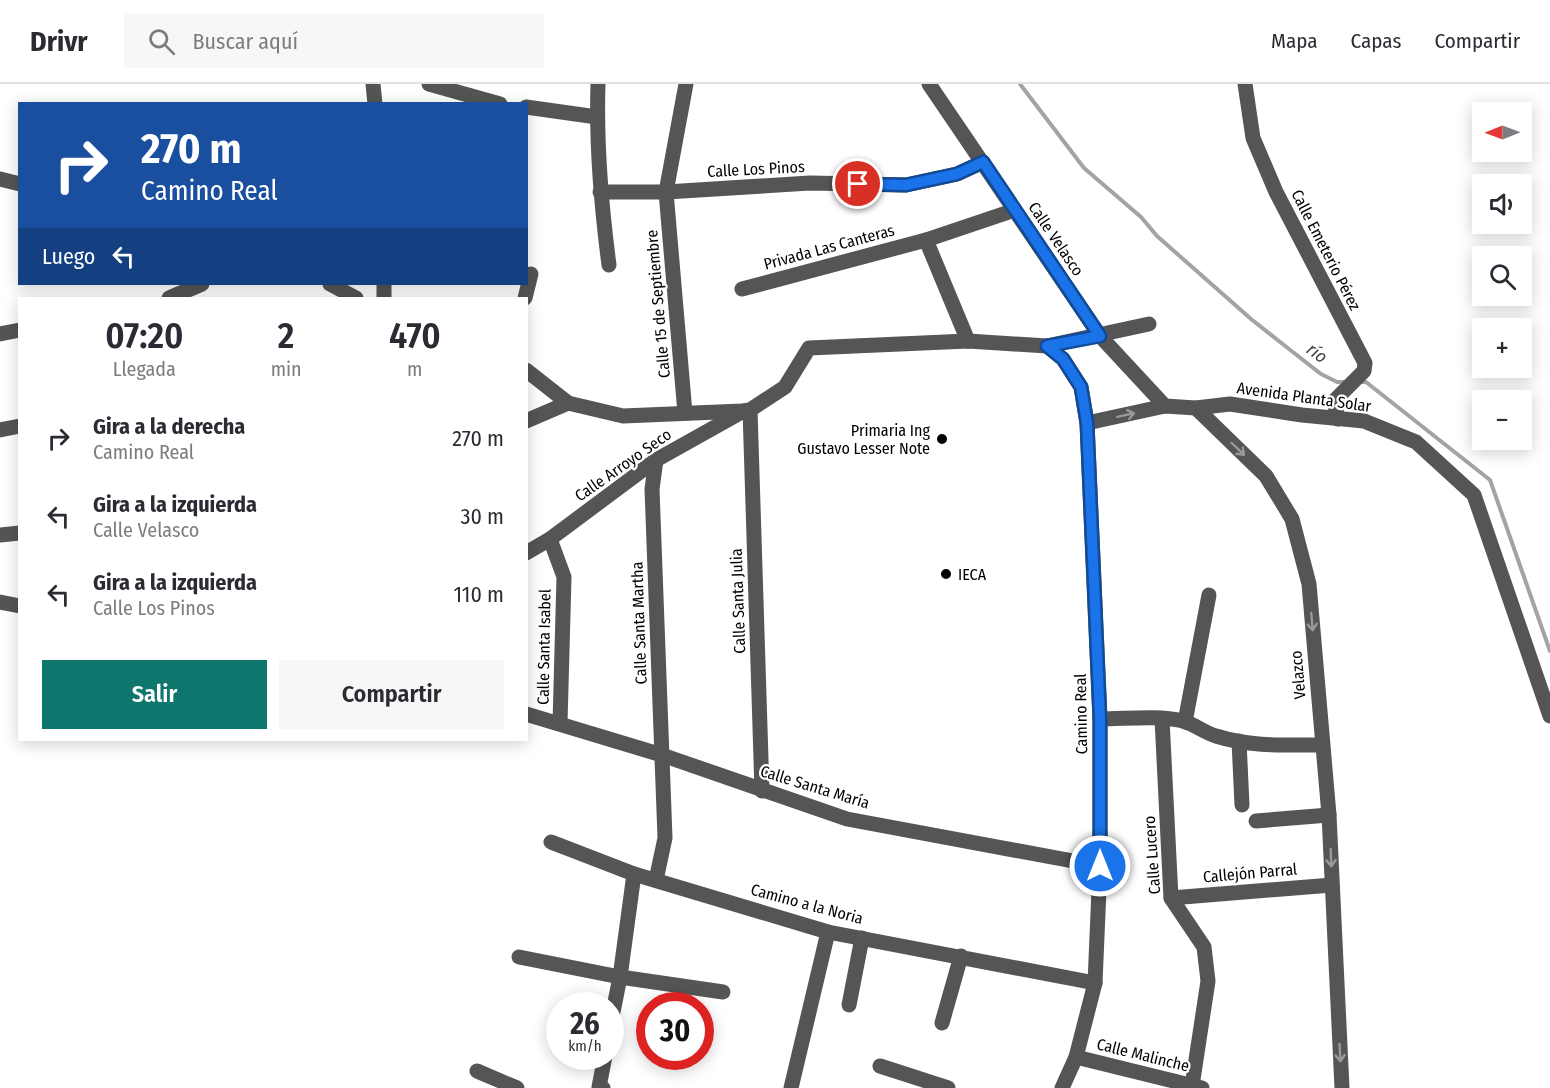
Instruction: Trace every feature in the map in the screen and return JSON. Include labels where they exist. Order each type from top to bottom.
[{"type":"street","points":[[373,84],[375,102]]},
{"type":"street","points":[[429,84],[494,102]]},
{"type":"street","points":[[598,84],[600,192],[609,265]]},
{"type":"street","name":"Calle 15 de Septiembre","points":[[685,413],[666,192],[686,84]]},
{"type":"street","name":"Calle Velasco","points":[[929,84],[1100,336],[1164,406]]},
{"type":"street","name":"Calle Emeterio Pérez","points":[[1245,84],[1253,138],[1266,170],[1365,363],[1364,371],[1334,401],[1338,419]]},
{"type":"street","points":[[528,107],[597,117]]},
{"type":"street","name":"Calle Los Pinos","points":[[600,192],[666,192],[810,183],[906,185],[957,174],[983,162]]},
{"type":"street","points":[[0,179],[18,184]]},
{"type":"street","name":"Privada Las Canteras","points":[[742,289],[926,240],[1015,210]]},
{"type":"street","points":[[926,240],[968,341]]},
{"type":"street","points":[[525,297],[531,274]]},
{"type":"street","points":[[171,297],[200,285]]},
{"type":"street","points":[[332,285],[354,297]]},
{"type":"street","points":[[528,372],[568,403],[623,416],[746,411],[785,387],[809,348],[968,341],[1047,346],[1149,324]]},
{"type":"street","points":[[0,334],[18,330]]},
{"type":"street","name":"Camino Real","points":[[1047,346],[1063,359],[1081,387],[1087,423],[1100,719],[1100,866],[1095,983],[1076,1057],[1062,1088]]},
{"type":"street","points":[[528,420],[568,403]]},
{"type":"street","name":"Avenida Planta Solar","points":[[1196,408],[1230,404],[1364,421],[1416,442],[1474,495],[1550,716]]},
{"type":"street","points":[[1087,423],[1164,406],[1196,408]]},
{"type":"street","name":"Velazco","points":[[1196,408],[1266,476],[1292,519],[1309,584],[1329,815],[1342,1088]]},
{"type":"street","name":"Calle Arroyo Seco","points":[[528,552],[550,539],[656,460],[746,411]]},
{"type":"street","name":"Calle Santa Julia","points":[[746,411],[762,791]]},
{"type":"street","points":[[0,430],[18,426]]},
{"type":"street","name":"Calle Santa Martha","points":[[656,460],[652,489],[665,838],[656,879]]},
{"type":"street","points":[[629,481],[652,489]]},
{"type":"street","points":[[0,535],[18,533]]},
{"type":"street","name":"Calle Santa Isabel","points":[[550,539],[564,577],[560,723]]},
{"type":"street","points":[[1185,722],[1209,595]]},
{"type":"street","points":[[0,602],[18,605]]},
{"type":"street","name":"Calle Santa María","points":[[528,715],[662,755],[847,819],[1100,866]]},
{"type":"street","points":[[1100,719],[1162,718],[1185,722],[1215,736],[1267,746],[1322,745]]},
{"type":"street","name":"Calle Lucero","points":[[1162,718],[1171,898],[1204,947],[1208,981],[1197,1087]]},
{"type":"street","points":[[1239,741],[1242,805]]},
{"type":"street","points":[[1256,822],[1329,815]]},
{"type":"street","name":"Camino a la Noria","points":[[551,842],[634,874],[828,932],[1095,983]]},
{"type":"street","points":[[617,992],[634,874]]},
{"type":"street","name":"Callejón Parral","points":[[1171,898],[1332,885]]},
{"type":"street","points":[[791,1088],[828,932]]},
{"type":"street","points":[[849,1005],[862,938]]},
{"type":"street","points":[[942,1023],[961,956]]},
{"type":"street","points":[[519,957],[620,977],[723,992]]},
{"type":"street","name":"Calle Malinche","points":[[1076,1057],[1197,1087]]},
{"type":"street","points":[[880,1066],[948,1088]]},
{"type":"street","points":[[601,1088],[603,1070]]},
{"type":"street","points":[[477,1071],[517,1088]]},
{"type":"waterway","name":"río","points":[[1020,84],[1084,168],[1141,217],[1157,236],[1251,319],[1321,374],[1337,382],[1346,382]]},
{"type":"waterway","name":"río","points":[[1359,382],[1366,382],[1490,480],[1550,651]]},
{"type":"place","name":"Primaria Ing Gustavo Lesser Note","points":[[942,439]]},
{"type":"place","name":"IECA","points":[[946,574]]},
{"type":"route","points":[[858,184],[906,185],[957,174],[983,162],[1100,336],[1047,346],[1063,359],[1081,387],[1087,423],[1100,719],[1100,866]]}]
